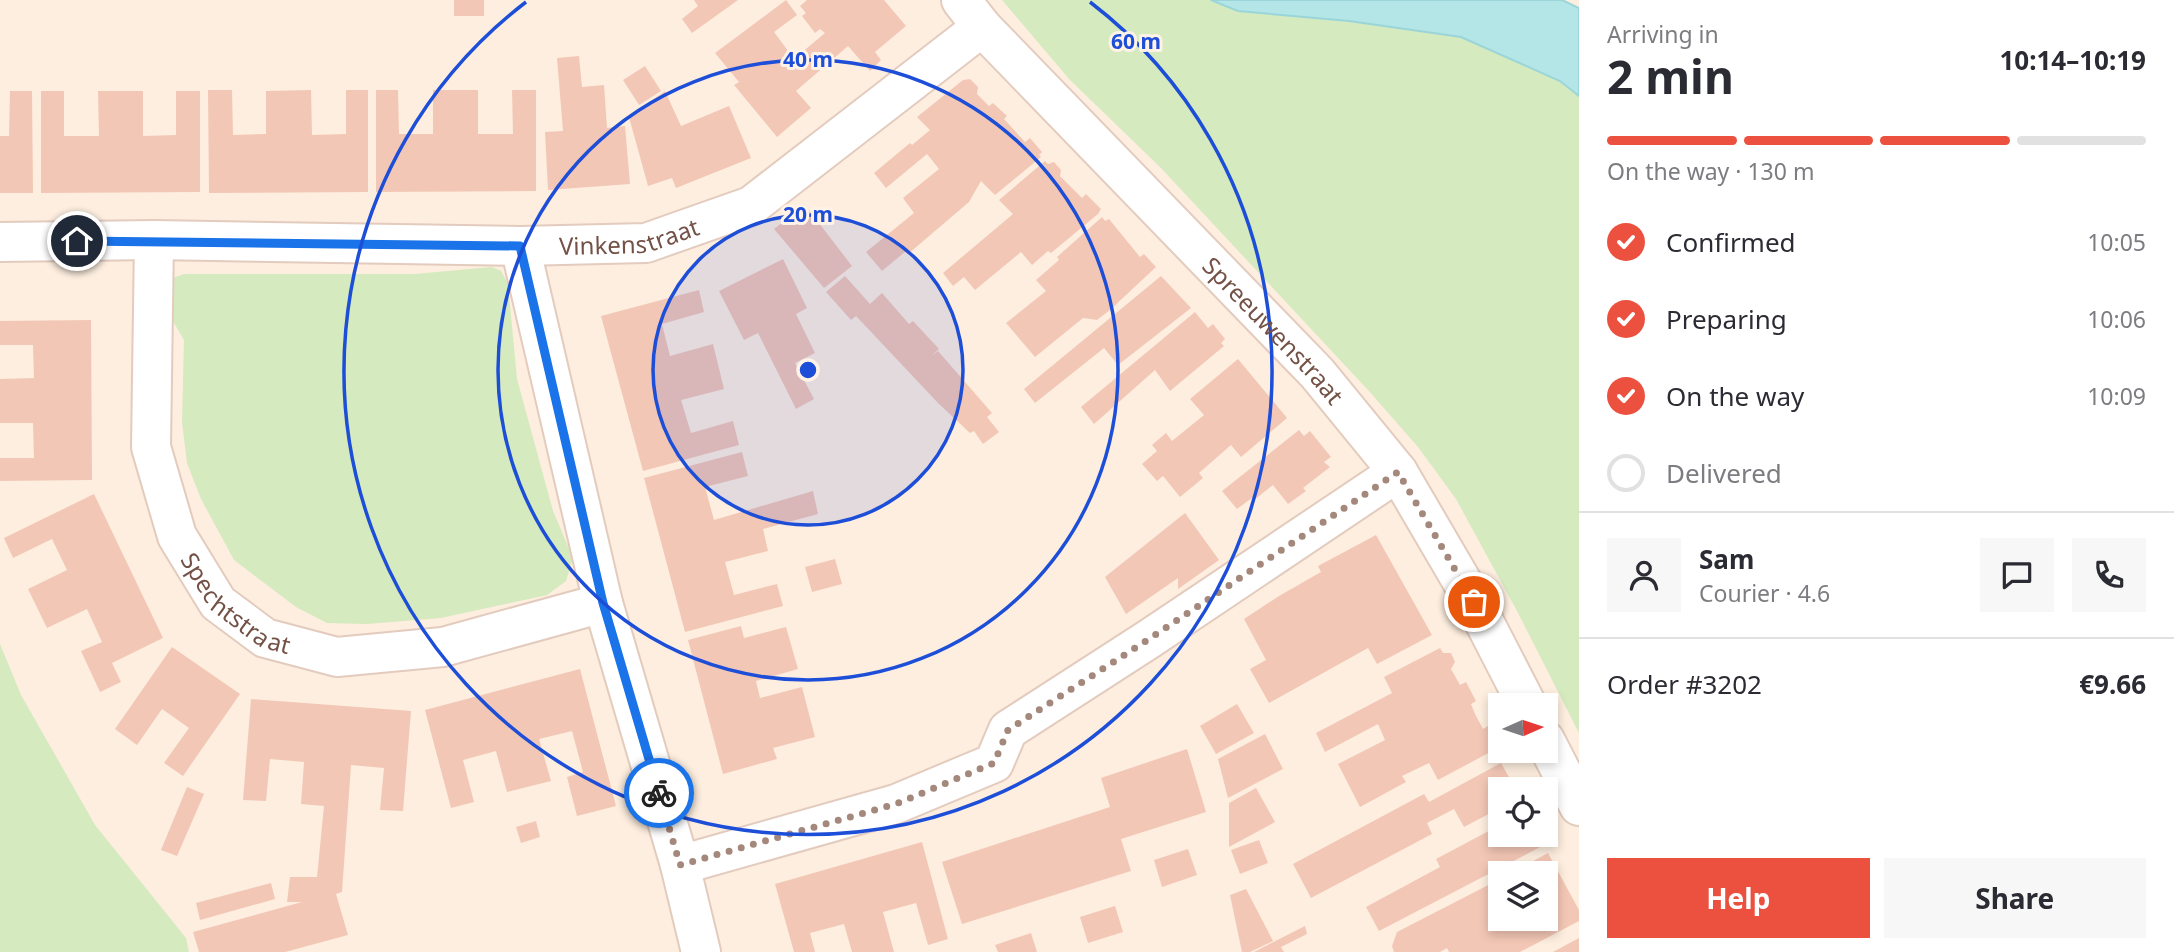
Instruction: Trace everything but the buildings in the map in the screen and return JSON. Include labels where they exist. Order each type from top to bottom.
[{"type":"street","name":"Vinkenstraat","points":[[0,242],[154,240],[520,246],[646,243],[751,206],[972,14]]},
{"type":"street","name":"Spreeuwenstraat","points":[[972,14],[1317,373],[1398,472],[1474,602],[1521,693]]},
{"type":"street","name":"Spechtstraat","points":[[154,240],[151,447],[177,536],[218,603],[265,638],[337,657],[443,647],[603,603]]},
{"type":"street","points":[[520,246],[603,603],[680,865],[701,952]]},
{"type":"street","points":[[680,865],[896,804],[994,763],[1008,730],[1398,472]]},
{"type":"street","points":[[1557,763],[1579,806]]},
{"type":"green space","points":[[1002,0],[1211,0],[1238,11],[1349,21],[1461,37],[1560,81],[1579,96],[1579,733],[1456,499],[1418,447],[1160,167],[1070,80]]},
{"type":"green space","points":[[492,267],[501,271],[508,284],[517,379],[553,511],[573,558],[566,581],[547,595],[441,618],[367,624],[327,623],[296,607],[234,560],[201,499],[187,463],[182,422],[184,340],[167,311],[173,278],[184,274],[415,274]]},
{"type":"green space","points":[[0,644],[21,695],[95,825],[186,938],[189,952],[0,952]]},
{"type":"water","points":[[1211,0],[1562,0],[1579,8],[1579,96],[1560,81],[1461,37],[1349,21],[1238,11]]},
{"type":"way so far","points":[[659,793],[680,865],[896,804],[994,763],[1008,730],[1398,472],[1474,602]]},
{"type":"route","points":[[77,241],[520,246],[603,603],[659,793]]}]
